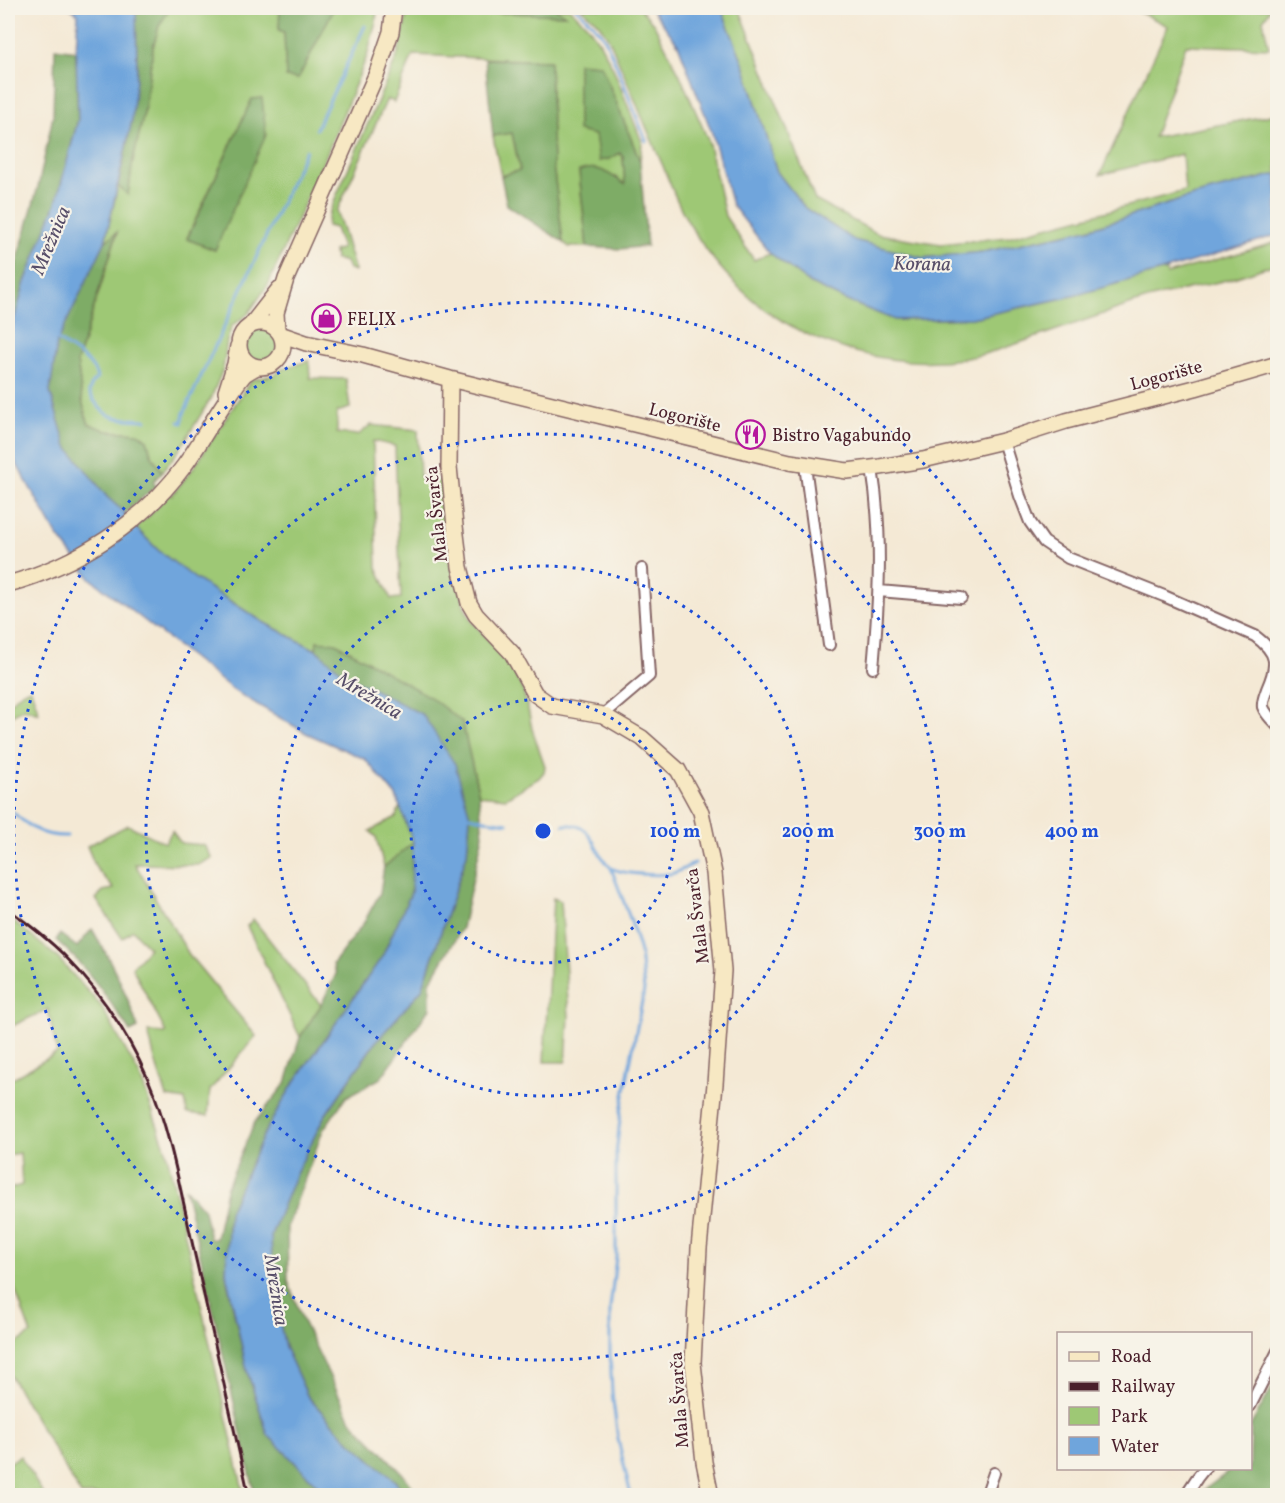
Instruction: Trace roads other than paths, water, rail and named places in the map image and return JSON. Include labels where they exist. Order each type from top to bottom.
[{"type":"main road","points":[[8,584],[39,574],[83,552],[137,516],[167,487],[191,456],[244,376],[250,370],[271,365],[277,361],[283,348],[283,341],[276,313],[286,279],[380,64],[391,32],[394,8]]},
{"type":"main road","points":[[218,412],[235,364],[242,333],[251,325],[286,279]]},
{"type":"main road","points":[[251,325],[265,323],[279,332]]},
{"type":"main road","name":"Logorište","points":[[279,332],[299,342],[450,379],[805,465],[847,471],[923,460],[1003,441],[1066,421],[1278,364]]},
{"type":"main road","points":[[238,345],[239,352],[246,362],[257,368]]},
{"type":"main road","name":"Logorište","points":[[277,361],[296,352],[328,349]]},
{"type":"main road","name":"Mala Švarča","points":[[450,379],[449,467],[460,567],[470,603],[476,615],[512,652],[536,694],[552,706],[603,715],[642,738],[678,770],[700,812],[714,873],[723,971],[699,1248],[693,1363],[704,1462],[711,1496]]},
{"type":"street","points":[[1003,441],[1030,522],[1044,542],[1068,558],[1164,596],[1255,636],[1266,644],[1275,663],[1273,675],[1263,699],[1263,706],[1268,716],[1278,726]]},
{"type":"street","points":[[805,465],[829,645]]},
{"type":"street","points":[[872,468],[879,531],[879,591],[873,668]]},
{"type":"street","points":[[603,715],[649,676],[642,569]]},
{"type":"street","points":[[879,591],[961,598]]},
{"type":"street","points":[[1252,1404],[1278,1351]]},
{"type":"street","points":[[1185,1496],[1204,1470]]},
{"type":"street","points":[[986,1496],[994,1473]]},
{"type":"water","name":"Mrežnica","points":[[70,8],[136,8],[137,68],[132,120],[105,242],[57,342],[50,392],[66,445],[107,497],[125,513],[135,527],[159,551],[197,580],[263,622],[316,650],[346,675],[423,715],[455,764],[470,816],[467,854],[422,989],[374,1044],[324,1117],[294,1178],[271,1235],[273,1291],[285,1347],[308,1397],[344,1436],[394,1480],[406,1495],[327,1495],[268,1435],[247,1371],[226,1273],[229,1212],[265,1132],[292,1086],[382,957],[411,893],[413,842],[396,796],[365,759],[306,733],[236,692],[90,578],[57,535],[8,449],[8,340],[25,282],[56,203],[78,120],[76,51],[78,14]]},
{"type":"water","name":"Korana","points":[[651,8],[721,8],[744,65],[777,172],[805,208],[854,240],[923,258],[983,252],[1088,229],[1193,196],[1277,174],[1277,235],[1073,296],[972,318],[895,320],[811,284],[770,253],[732,205],[712,133],[678,44]]},
{"type":"waterway","points":[[576,8],[605,39],[646,141]]},
{"type":"waterway","points":[[316,129],[365,26]]},
{"type":"waterway","points":[[179,422],[182,423],[184,413],[306,150]]},
{"type":"waterway","points":[[55,338],[86,360],[95,372],[97,378],[92,383],[89,392],[100,409],[106,414],[119,418],[146,420]]},
{"type":"waterway","points":[[8,808],[34,829],[57,836],[67,836]]},
{"type":"waterway","points":[[470,816],[508,823]]},
{"type":"waterway","points":[[564,825],[574,825],[587,832],[603,859],[614,869],[640,874],[668,874],[695,863]]},
{"type":"waterway","points":[[611,868],[640,952],[644,990],[621,1111],[616,1154],[616,1257],[610,1309],[612,1393],[618,1439],[631,1496]]},
{"type":"railway","points":[[8,909],[57,949],[89,983],[122,1029],[148,1079],[164,1123],[176,1170],[249,1496]]},
{"type":"place","name":"FELIX","points":[[326,319]]},
{"type":"place","name":"Bistro Vagabundo","points":[[751,435]]}]
